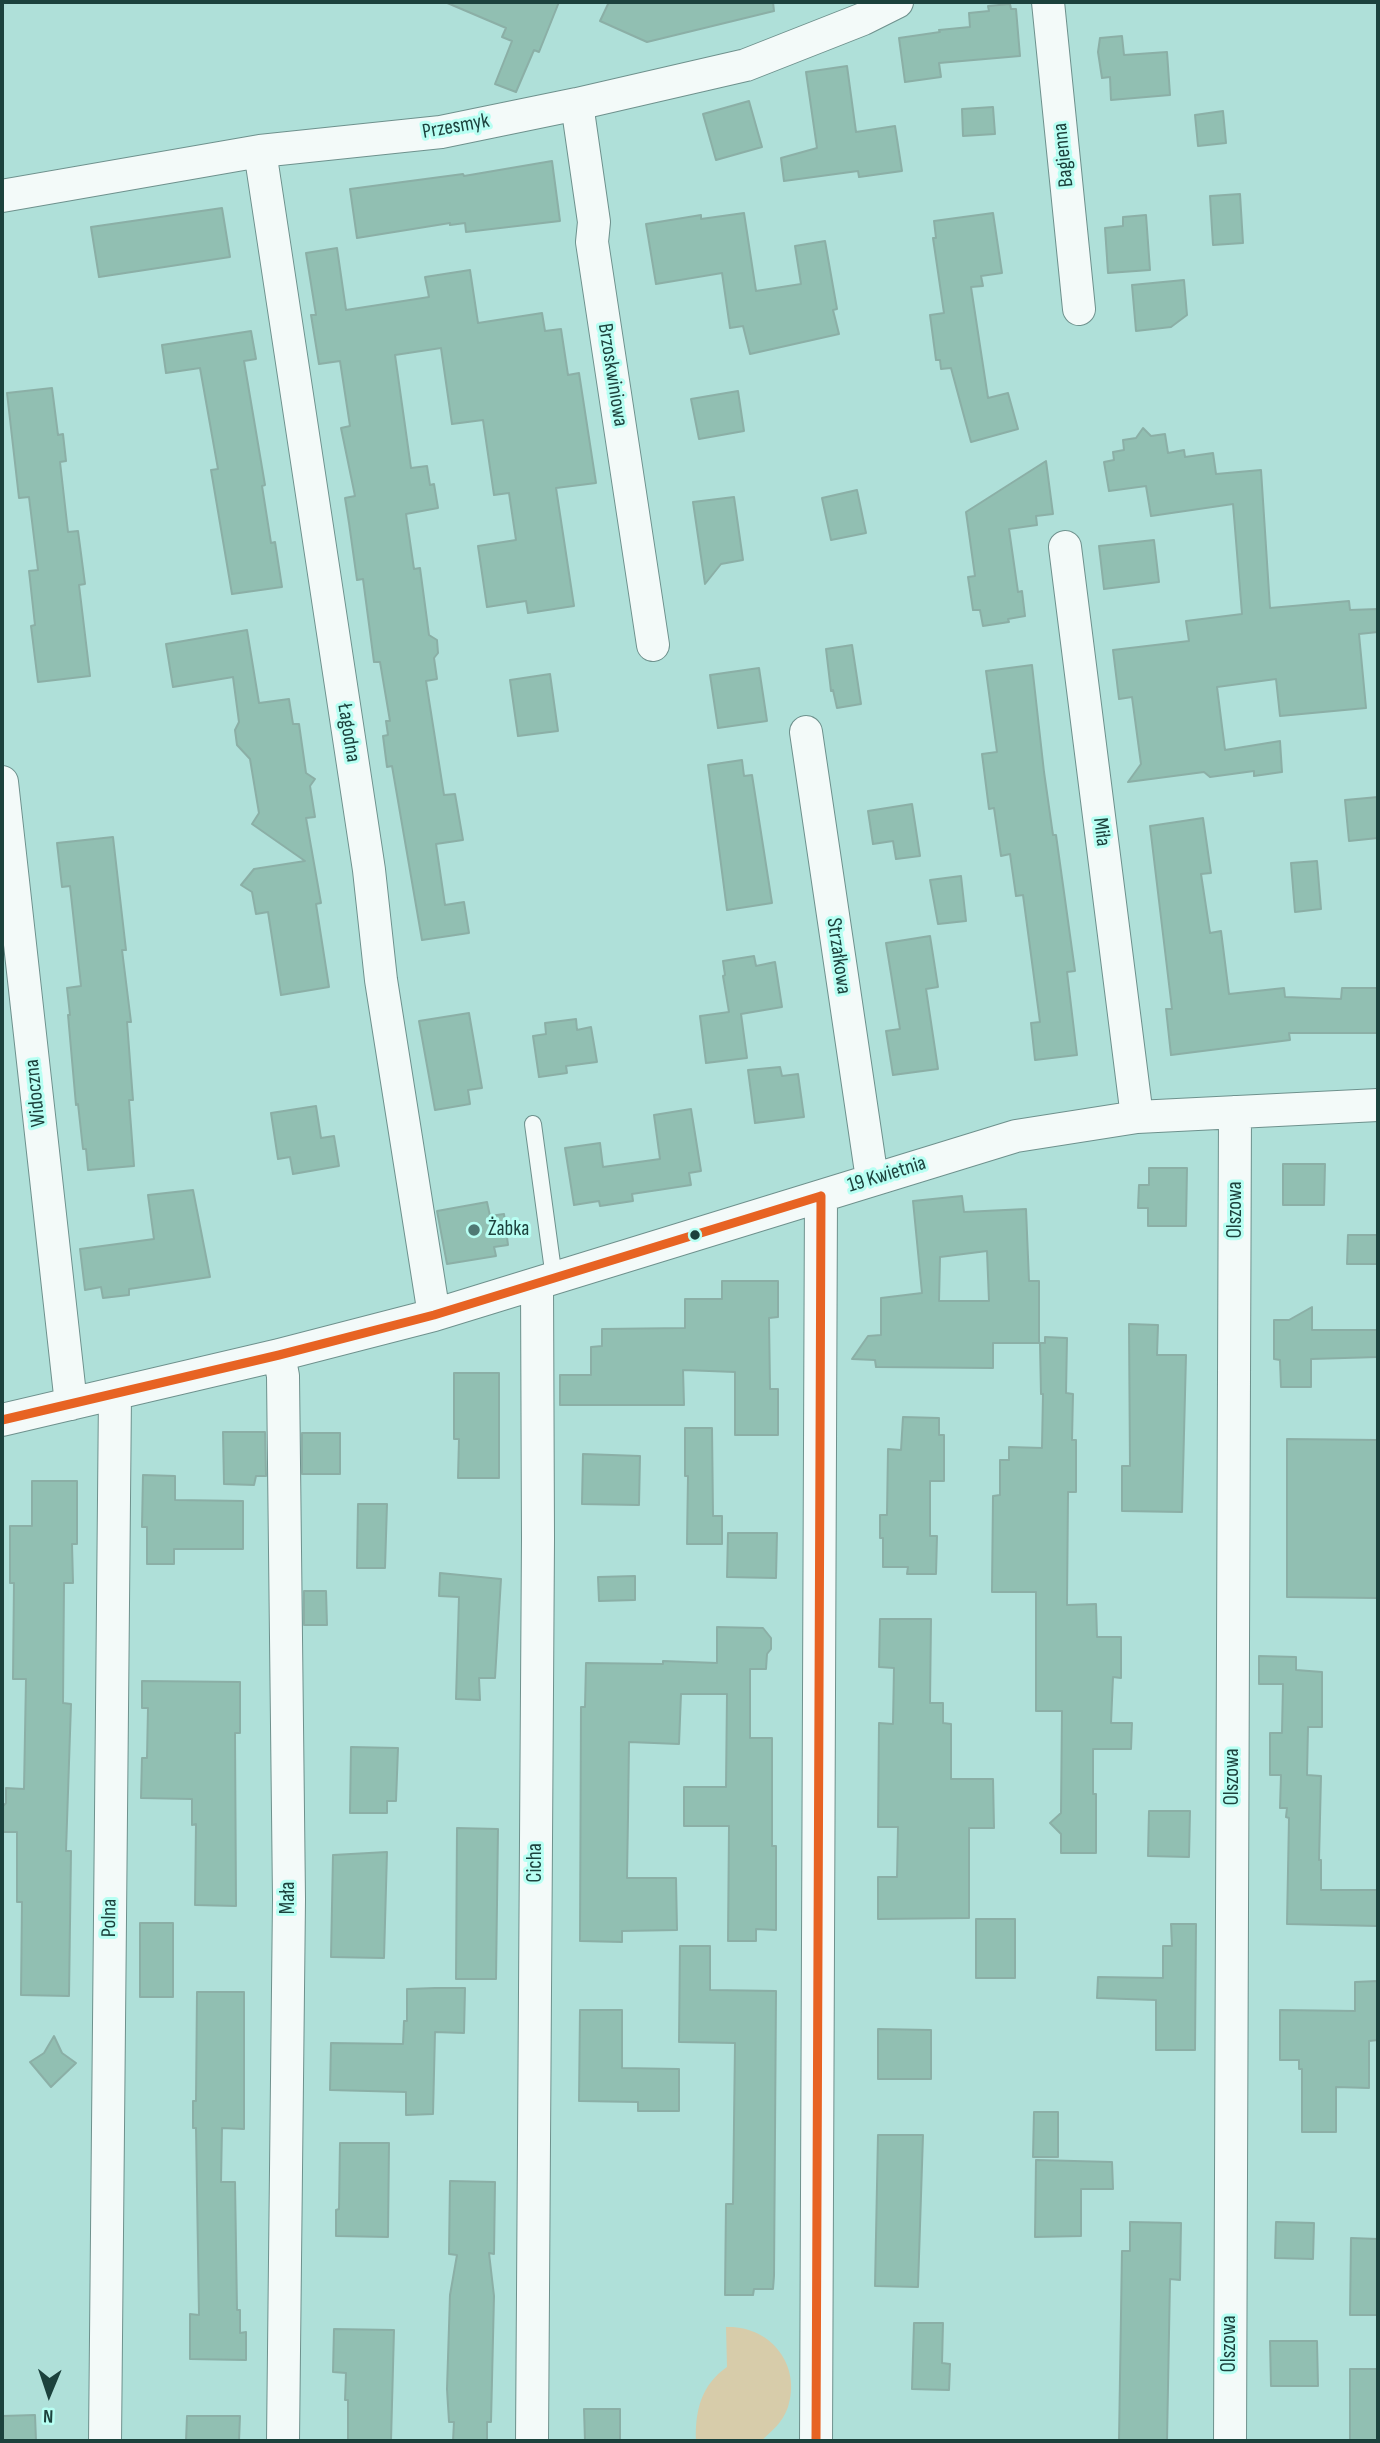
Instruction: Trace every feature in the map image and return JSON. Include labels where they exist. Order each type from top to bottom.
[{"type":"street","name":"Przesmyk","points":[[2,196],[260,151],[441,131],[577,104],[746,65],[863,19],[897,2]]},
{"type":"street","name":"Bagienna","points":[[1048,2],[1079,309]]},
{"type":"street","name":"Brzoskwiniowa","points":[[577,104],[594,222],[592,242],[653,645]]},
{"type":"street","name":"Łagodna","points":[[260,151],[369,870],[380,980],[435,1315]]},
{"type":"street","name":"Miła","points":[[1065,547],[1137,1117]]},
{"type":"street","name":"Strzałkowa","points":[[806,732],[873,1179]]},
{"type":"street","name":"Widoczna","points":[[2,782],[71,1404]]},
{"type":"street","name":"19 Kwietnia","points":[[2,1420],[435,1315],[1016,1136],[1137,1117],[1378,1105]]},
{"type":"street","name":"Olszowa","points":[[1230,2441],[1235,1112]]},
{"type":"street","points":[[816,2441],[821,1196]]},
{"type":"street","name":"Cicha","points":[[532,2441],[538,1539],[545,1281]]},
{"type":"street","name":"Mała","points":[[278,1355],[283,1376],[289,1899],[283,2441]]},
{"type":"street","name":"Polna","points":[[106,2441],[116,1394]]},
{"type":"lane","points":[[533,1124],[545,1281]]},
{"type":"shaded area","points":[[726,2327],[742,2328],[769,2340],[779,2350],[790,2376],[791,2391],[786,2412],[777,2426],[761,2441],[696,2441],[701,2400],[711,2382],[727,2367]]},
{"type":"building","points":[[445,2],[559,2],[539,52],[534,50],[516,92],[495,84],[512,41],[502,37],[506,28]]},
{"type":"building","points":[[609,2],[773,2],[774,11],[647,42],[600,21]]},
{"type":"building","points":[[1010,4],[1011,9],[1016,9],[1020,56],[939,63],[941,77],[905,82],[899,38],[970,27],[969,13],[989,11],[988,6]]},
{"type":"building","points":[[1122,36],[1124,55],[1167,52],[1170,95],[1111,100],[1110,77],[1102,78],[1098,52],[1100,38]]},
{"type":"building","points":[[847,66],[856,132],[895,126],[902,171],[859,177],[858,171],[784,181],[781,158],[817,148],[806,72]]},
{"type":"building","points":[[749,101],[762,147],[716,160],[703,114]]},
{"type":"building","points":[[993,107],[995,134],[963,136],[962,109]]},
{"type":"building","points":[[1223,111],[1226,143],[1198,146],[1195,115]]},
{"type":"building","points":[[552,161],[560,221],[466,232],[465,223],[450,223],[357,238],[350,189],[463,174],[464,176]]},
{"type":"building","points":[[1240,194],[1243,243],[1213,245],[1210,196]]},
{"type":"building","points":[[222,208],[230,257],[99,277],[91,227]]},
{"type":"building","points":[[744,213],[756,291],[801,284],[795,246],[825,241],[837,309],[833,310],[839,334],[750,354],[743,326],[730,328],[722,273],[656,284],[646,224],[701,215],[701,219]]},
{"type":"building","points":[[993,213],[1002,273],[981,276],[983,286],[971,287],[988,398],[1008,393],[1018,429],[971,442],[951,368],[941,369],[940,360],[936,360],[930,315],[944,313],[933,238],[936,238],[934,221]]},
{"type":"building","points":[[1146,215],[1150,270],[1108,273],[1105,228],[1123,226],[1123,217]]},
{"type":"building","points":[[337,248],[346,310],[429,297],[425,277],[470,270],[478,323],[542,313],[545,331],[561,329],[568,375],[579,373],[596,483],[556,488],[574,606],[528,613],[526,601],[487,607],[478,546],[516,540],[509,493],[494,495],[483,420],[452,424],[441,348],[395,355],[411,468],[427,466],[430,485],[434,484],[438,508],[406,514],[414,569],[420,568],[429,635],[437,640],[438,653],[434,658],[437,679],[426,681],[444,795],[455,794],[463,840],[436,844],[445,905],[464,902],[469,933],[422,940],[392,766],[387,767],[383,736],[388,735],[386,721],[390,721],[380,662],[374,662],[363,579],[357,580],[345,498],[355,496],[341,428],[350,426],[340,361],[319,364],[311,315],[316,315],[306,253]]},
{"type":"building","points":[[1184,280],[1187,315],[1171,327],[1136,331],[1132,285]]},
{"type":"building","points":[[251,331],[256,359],[244,361],[265,485],[262,486],[271,543],[275,542],[282,587],[232,594],[211,470],[218,469],[200,368],[166,373],[162,345]]},
{"type":"building","points":[[52,388],[58,435],[63,434],[66,461],[60,462],[68,532],[78,531],[85,584],[79,585],[90,676],[38,682],[31,626],[35,625],[29,571],[38,570],[29,497],[19,498],[7,393]]},
{"type":"building","points":[[738,391],[744,431],[699,439],[691,399]]},
{"type":"building","points":[[1143,428],[1151,436],[1165,434],[1168,453],[1184,450],[1185,457],[1213,453],[1216,474],[1261,470],[1270,608],[1349,601],[1350,610],[1378,609],[1378,632],[1359,634],[1366,708],[1280,716],[1276,679],[1217,687],[1225,750],[1280,741],[1282,772],[1254,776],[1254,771],[1210,777],[1204,772],[1128,782],[1141,764],[1132,697],[1119,699],[1113,650],[1189,641],[1186,621],[1242,614],[1233,504],[1151,516],[1146,486],[1109,491],[1104,462],[1114,460],[1113,452],[1124,450],[1123,440],[1136,438]]},
{"type":"building","points":[[1046,461],[1053,514],[1036,516],[1037,525],[1009,529],[1018,592],[1022,591],[1025,616],[1008,619],[1009,622],[983,626],[980,610],[973,610],[968,577],[975,576],[966,512]]},
{"type":"building","points":[[857,490],[866,533],[831,540],[822,498]]},
{"type":"building","points":[[734,497],[743,560],[721,564],[705,584],[693,502]]},
{"type":"building","points":[[1154,540],[1159,582],[1104,589],[1099,546]]},
{"type":"building","points":[[247,630],[259,703],[289,699],[293,724],[299,724],[306,773],[315,779],[310,786],[315,817],[306,818],[321,903],[316,904],[329,987],[281,995],[268,912],[256,914],[252,892],[241,885],[254,869],[305,861],[252,824],[259,813],[250,759],[237,745],[235,730],[239,722],[233,677],[173,687],[166,644]]},
{"type":"building","points":[[852,645],[861,704],[837,708],[833,690],[831,691],[826,649]]},
{"type":"building","points":[[1032,665],[1044,772],[1053,835],[1056,835],[1075,971],[1067,972],[1077,1055],[1035,1060],[1031,1023],[1040,1022],[1023,895],[1016,896],[1010,854],[1001,856],[994,808],[989,809],[982,754],[997,752],[986,671]]},
{"type":"building","points":[[759,668],[767,721],[718,728],[710,675]]},
{"type":"building","points":[[550,674],[558,731],[518,736],[510,680]]},
{"type":"building","points":[[742,760],[744,776],[752,775],[772,903],[727,910],[708,765]]},
{"type":"building","points":[[1378,797],[1378,838],[1349,841],[1345,800]]},
{"type":"building","points":[[912,804],[920,856],[896,859],[893,841],[873,844],[868,811]]},
{"type":"building","points":[[1203,818],[1211,873],[1201,874],[1210,933],[1221,931],[1229,994],[1284,988],[1285,997],[1341,999],[1342,988],[1378,988],[1378,1033],[1289,1033],[1290,1040],[1171,1055],[1166,1009],[1172,1009],[1150,826]]},
{"type":"building","points":[[113,837],[131,1022],[127,1022],[133,1100],[129,1100],[134,1166],[88,1170],[78,1104],[76,1105],[68,1015],[67,988],[81,986],[70,886],[62,887],[57,843]]},
{"type":"building","points":[[1317,861],[1321,909],[1295,912],[1291,863]]},
{"type":"building","points":[[961,876],[966,921],[938,924],[930,880]]},
{"type":"building","points":[[930,936],[938,987],[926,989],[938,1069],[893,1075],[886,1031],[900,1029],[886,943]]},
{"type":"building","points":[[754,956],[756,966],[775,962],[782,1007],[741,1014],[747,1058],[706,1063],[700,1016],[729,1012],[723,961]]},
{"type":"building","points":[[469,1013],[482,1088],[468,1090],[470,1104],[435,1110],[419,1021]]},
{"type":"building","points":[[576,1019],[577,1030],[591,1027],[597,1062],[566,1066],[567,1073],[539,1077],[533,1036],[546,1034],[545,1023]]},
{"type":"building","points":[[780,1067],[782,1076],[798,1074],[804,1117],[755,1123],[748,1070]]},
{"type":"building","points":[[316,1106],[321,1138],[334,1136],[339,1166],[293,1174],[290,1157],[278,1159],[271,1113]]},
{"type":"building","points":[[691,1109],[701,1171],[689,1173],[691,1185],[632,1194],[633,1201],[600,1206],[599,1201],[574,1205],[565,1148],[600,1143],[603,1167],[660,1159],[654,1115]]},
{"type":"building","points":[[1283,1164],[1325,1164],[1324,1205],[1283,1205]]},
{"type":"building","points":[[1149,1168],[1187,1168],[1186,1226],[1148,1226],[1148,1208],[1138,1208],[1139,1185],[1149,1185]]},
{"type":"building","points":[[193,1190],[210,1277],[129,1289],[129,1295],[103,1298],[101,1287],[85,1290],[80,1249],[154,1239],[148,1195]]},
{"type":"building","points":[[962,1196],[964,1212],[1026,1209],[1029,1281],[1039,1281],[1039,1343],[993,1343],[993,1368],[876,1367],[875,1360],[852,1359],[868,1336],[881,1335],[881,1298],[922,1293],[913,1201]],"holes":[[[987,1251],[989,1301],[939,1301],[940,1257]]]},
{"type":"building","name":"Żabka","points":[[487,1202],[490,1216],[504,1214],[508,1245],[494,1247],[496,1256],[447,1264],[437,1211]]},
{"type":"building","points":[[1348,1235],[1378,1235],[1377,1264],[1347,1264]]},
{"type":"building","points":[[722,1281],[778,1281],[778,1317],[769,1318],[770,1389],[778,1389],[778,1435],[735,1435],[735,1372],[683,1370],[684,1405],[560,1405],[560,1375],[591,1375],[591,1347],[602,1346],[602,1329],[685,1328],[685,1299],[722,1299]]},
{"type":"building","points":[[1312,1307],[1312,1330],[1378,1330],[1378,1357],[1311,1359],[1311,1387],[1281,1387],[1280,1360],[1274,1359],[1274,1320],[1289,1320]]},
{"type":"building","points":[[1129,1324],[1158,1325],[1157,1355],[1186,1355],[1182,1512],[1122,1511],[1122,1466],[1130,1466]]},
{"type":"building","points":[[1045,1337],[1067,1338],[1066,1393],[1073,1394],[1072,1440],[1076,1440],[1076,1492],[1068,1492],[1067,1605],[1096,1604],[1097,1637],[1121,1637],[1121,1678],[1113,1677],[1111,1723],[1132,1723],[1131,1749],[1093,1749],[1096,1853],[1061,1853],[1061,1834],[1050,1823],[1061,1813],[1062,1711],[1036,1711],[1036,1592],[992,1592],[993,1496],[1000,1495],[1000,1460],[1009,1460],[1009,1447],[1042,1448],[1040,1343],[1045,1343]]},
{"type":"building","points":[[454,1373],[499,1373],[499,1478],[458,1478],[459,1439],[454,1439]]},
{"type":"building","points":[[903,1417],[939,1418],[939,1435],[944,1435],[944,1481],[930,1481],[930,1536],[937,1536],[936,1574],[907,1574],[908,1567],[883,1567],[880,1515],[887,1515],[888,1449],[901,1450]]},
{"type":"building","points":[[685,1428],[712,1428],[713,1516],[722,1516],[722,1544],[687,1544],[688,1476],[685,1476]]},
{"type":"building","points":[[223,1432],[265,1432],[266,1476],[256,1476],[254,1485],[224,1484]]},
{"type":"building","points":[[302,1433],[340,1433],[340,1474],[302,1474]]},
{"type":"building","points":[[1287,1439],[1378,1440],[1378,1598],[1287,1597]]},
{"type":"building","points":[[583,1454],[640,1456],[639,1505],[582,1504]]},
{"type":"building","points":[[143,1475],[175,1476],[175,1500],[243,1501],[243,1549],[174,1549],[174,1564],[147,1564],[147,1527],[142,1527]]},
{"type":"building","points":[[32,1481],[77,1481],[77,1544],[72,1544],[73,1583],[64,1583],[63,1703],[71,1704],[66,1851],[71,1851],[69,1996],[21,1995],[22,1902],[17,1902],[17,1832],[2,1832],[2,1807],[6,1803],[6,1788],[24,1789],[26,1679],[13,1679],[14,1583],[10,1583],[10,1526],[32,1526]]},
{"type":"building","points":[[358,1504],[387,1504],[385,1568],[357,1568]]},
{"type":"building","points":[[728,1533],[777,1533],[776,1578],[727,1577]]},
{"type":"building","points":[[440,1573],[501,1579],[495,1678],[479,1678],[480,1700],[456,1699],[459,1597],[439,1596]]},
{"type":"building","points":[[635,1576],[635,1600],[599,1601],[598,1577]]},
{"type":"building","points":[[304,1591],[326,1591],[327,1625],[304,1625]]},
{"type":"building","points":[[880,1619],[931,1619],[930,1703],[943,1703],[943,1723],[951,1724],[951,1779],[993,1779],[994,1828],[969,1828],[969,1918],[878,1919],[878,1877],[897,1877],[898,1827],[878,1827],[879,1723],[893,1724],[894,1668],[879,1667]]},
{"type":"building","points":[[717,1627],[763,1628],[771,1638],[766,1669],[750,1669],[750,1738],[772,1738],[772,1846],[776,1846],[776,1930],[756,1929],[756,1941],[728,1941],[729,1826],[684,1826],[684,1787],[726,1787],[727,1694],[681,1694],[679,1744],[629,1742],[627,1878],[676,1878],[677,1930],[622,1931],[622,1942],[580,1941],[581,1707],[585,1707],[586,1663],[717,1663]]},
{"type":"building","points":[[1259,1656],[1296,1657],[1296,1670],[1322,1672],[1322,1727],[1308,1727],[1307,1775],[1321,1776],[1321,1890],[1378,1890],[1378,1926],[1287,1924],[1289,1818],[1286,1817],[1287,1808],[1280,1808],[1281,1775],[1270,1775],[1270,1733],[1282,1733],[1283,1684],[1259,1684]]},
{"type":"building","points":[[142,1681],[240,1682],[240,1733],[235,1733],[236,1906],[195,1905],[196,1824],[192,1825],[192,1799],[141,1798],[142,1758],[147,1758],[148,1708],[142,1708]]},
{"type":"building","points":[[351,1747],[398,1748],[396,1801],[387,1801],[387,1813],[350,1813]]},
{"type":"building","points":[[1149,1811],[1190,1811],[1189,1857],[1148,1856]]},
{"type":"building","points":[[457,1828],[498,1829],[496,1979],[456,1979]]},
{"type":"building","points":[[387,1852],[384,1958],[331,1957],[333,1855]]},
{"type":"building","points":[[976,1919],[1015,1919],[1015,1978],[976,1978]]},
{"type":"building","points":[[140,1923],[173,1923],[173,1997],[140,1997]]},
{"type":"building","points":[[1171,1924],[1196,1924],[1195,2050],[1156,2050],[1156,2000],[1097,1998],[1098,1977],[1163,1978],[1163,1946],[1172,1946]]},
{"type":"building","points":[[680,1946],[710,1946],[710,1990],[776,1991],[774,2276],[773,2289],[754,2289],[753,2295],[725,2295],[726,2204],[733,2204],[735,2043],[679,2042]]},
{"type":"building","points":[[1378,1981],[1378,2040],[1369,2041],[1369,2088],[1336,2087],[1336,2132],[1302,2132],[1302,2069],[1299,2069],[1299,2060],[1280,2060],[1280,2010],[1355,2011],[1355,1982]]},
{"type":"building","points":[[465,1988],[464,2033],[435,2032],[433,2114],[406,2115],[406,2092],[330,2090],[331,2043],[403,2044],[404,2021],[407,2021],[407,1989]]},
{"type":"building","points":[[197,1992],[244,1992],[244,2129],[222,2128],[221,2182],[235,2182],[237,2310],[240,2310],[240,2333],[246,2332],[246,2360],[190,2359],[190,2314],[199,2315],[196,2128],[193,2128],[193,2101],[196,2101]]},
{"type":"building","points":[[580,2010],[622,2010],[622,2068],[679,2069],[679,2111],[638,2111],[638,2102],[579,2101]]},
{"type":"building","points":[[878,2029],[931,2030],[931,2079],[878,2079]]},
{"type":"building","points":[[54,2036],[62,2053],[76,2063],[51,2087],[30,2062],[44,2053]]},
{"type":"building","points":[[1034,2112],[1058,2112],[1058,2157],[1033,2157]]},
{"type":"building","points":[[878,2135],[923,2135],[918,2287],[875,2286]]},
{"type":"building","points":[[340,2143],[389,2143],[388,2237],[336,2236]]},
{"type":"building","points":[[1036,2160],[1112,2162],[1113,2189],[1081,2189],[1081,2236],[1035,2237]]},
{"type":"building","points":[[450,2181],[495,2182],[494,2254],[489,2253],[494,2296],[491,2422],[487,2422],[487,2441],[453,2441],[454,2422],[449,2422],[447,2389],[450,2295],[457,2255],[449,2254]]},
{"type":"building","points":[[1130,2222],[1181,2223],[1180,2280],[1170,2279],[1167,2441],[1119,2441],[1122,2251],[1130,2251]]},
{"type":"building","points":[[1276,2222],[1314,2223],[1313,2259],[1275,2258]]},
{"type":"building","points":[[1351,2238],[1378,2239],[1378,2315],[1350,2315]]},
{"type":"building","points":[[914,2323],[943,2323],[942,2363],[950,2364],[949,2390],[912,2389]]},
{"type":"building","points":[[334,2329],[394,2330],[391,2441],[348,2441],[346,2373],[333,2372]]},
{"type":"building","points":[[1270,2341],[1317,2341],[1318,2386],[1271,2386]]},
{"type":"building","points":[[1350,2369],[1378,2369],[1378,2441],[1350,2441]]},
{"type":"building","points":[[584,2409],[620,2409],[620,2441],[585,2441]]},
{"type":"building","points":[[35,2415],[36,2441],[2,2441],[2,2416]]},
{"type":"building","points":[[187,2416],[240,2416],[239,2441],[186,2441]]},
{"type":"transit line","points":[[2,1420],[279,1355],[434,1315],[821,1196]]},
{"type":"transit line","points":[[816,2441],[821,1196]]},
{"type":"place","name":"Żabka","points":[[474,1230]]}]
